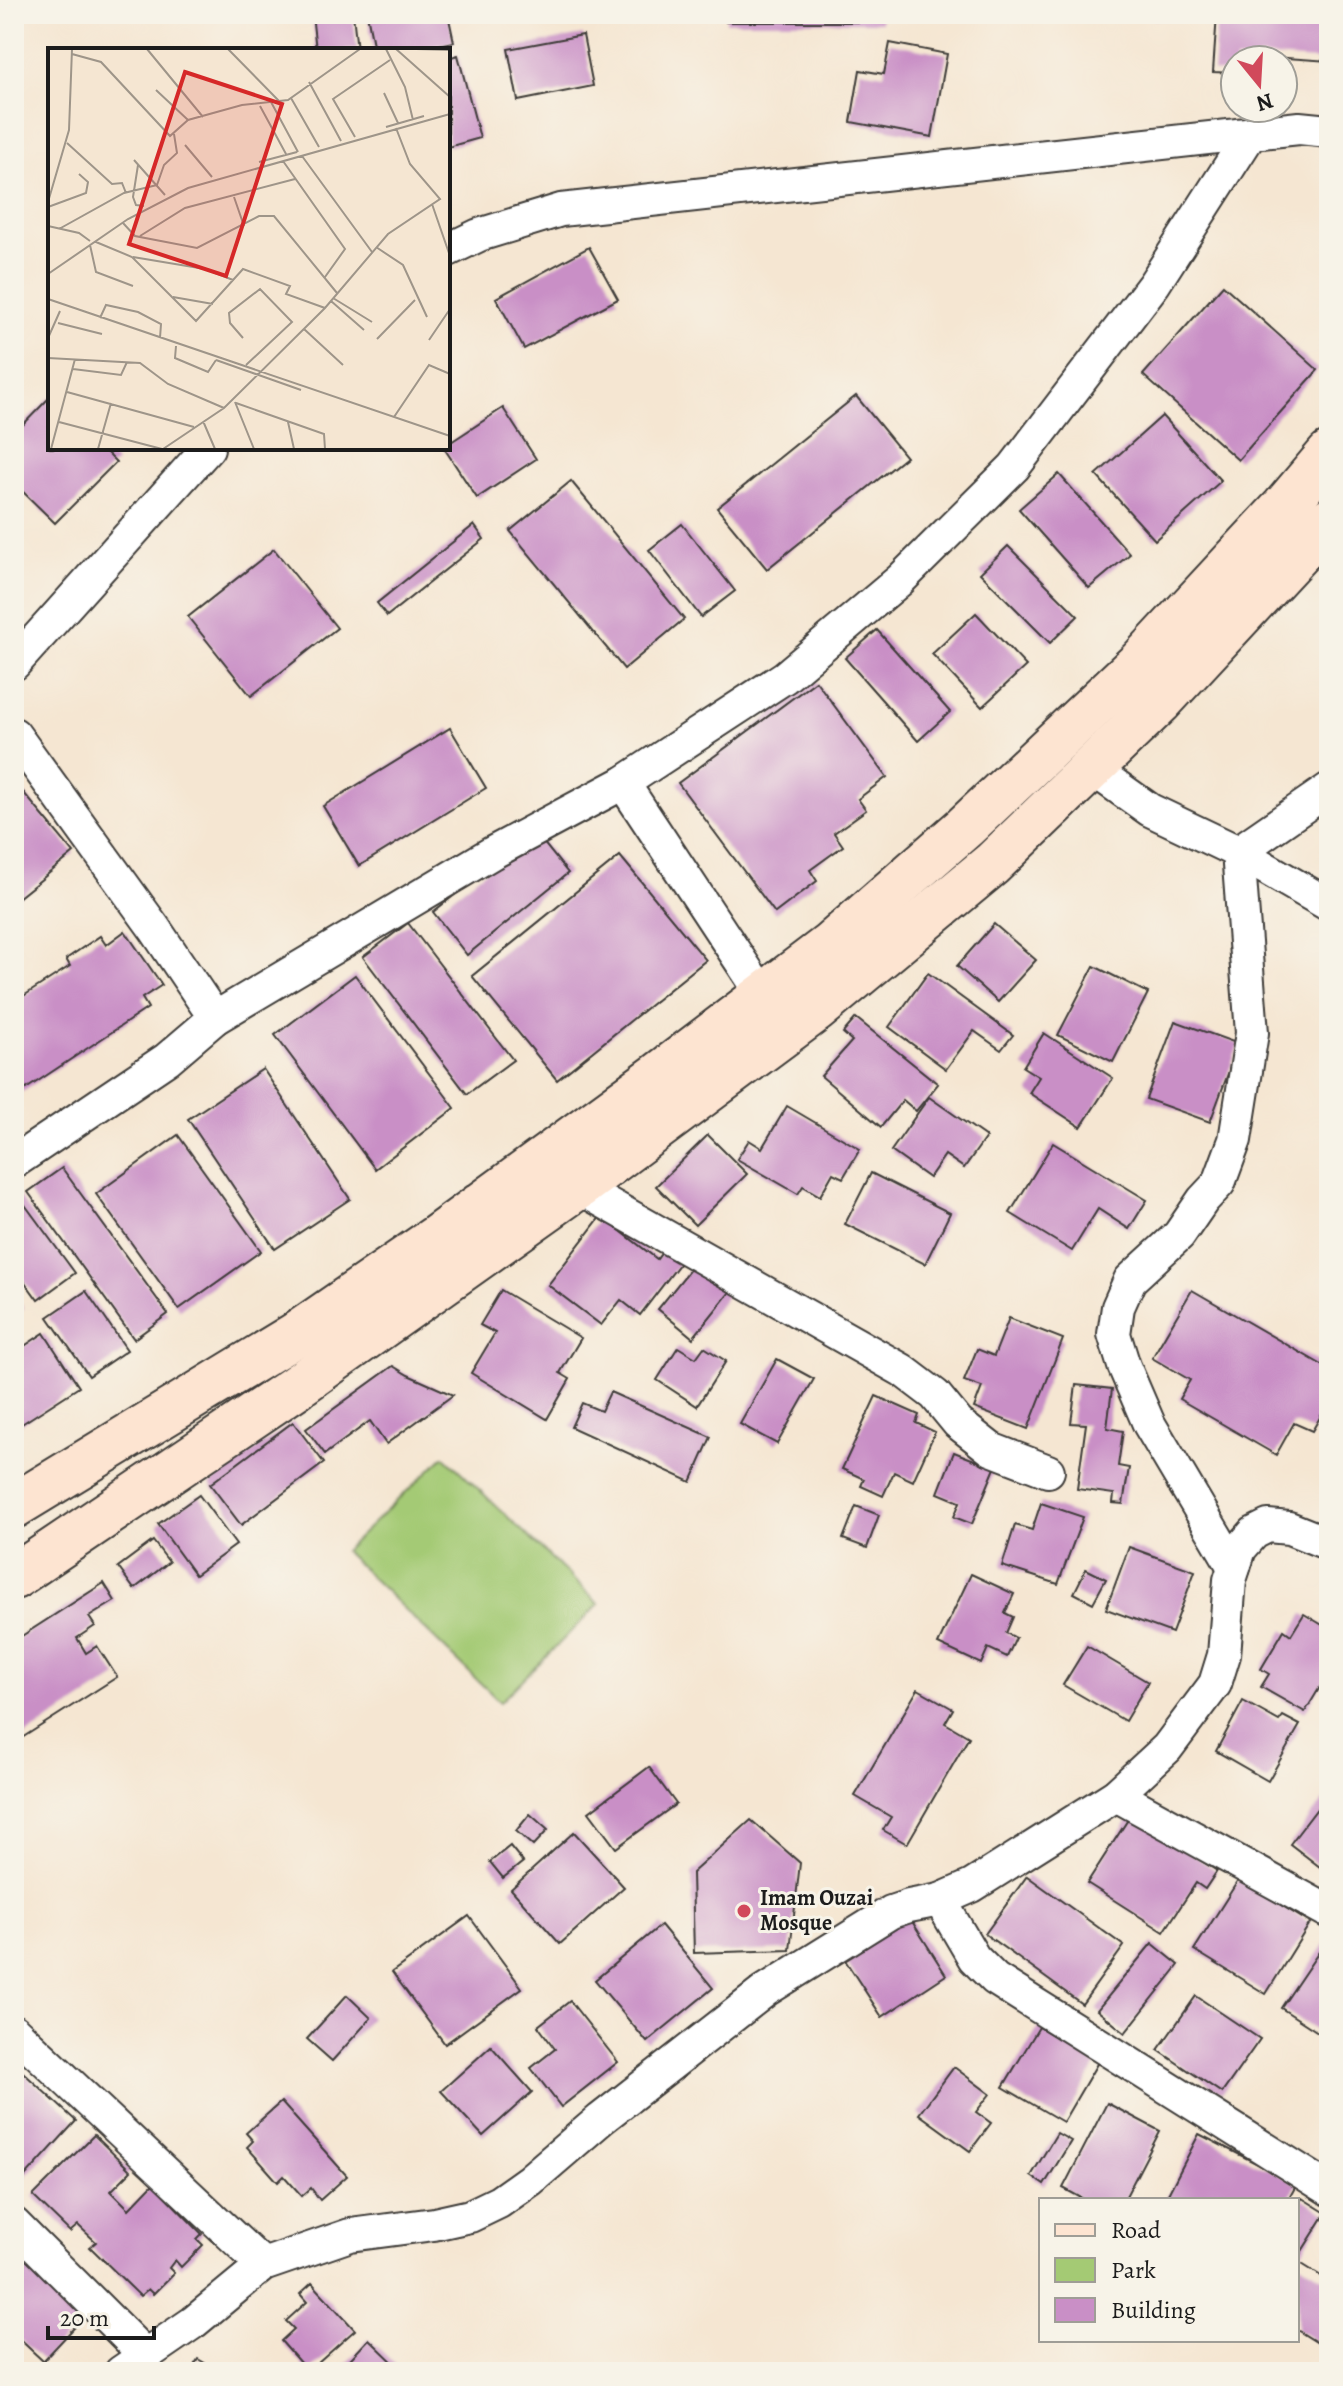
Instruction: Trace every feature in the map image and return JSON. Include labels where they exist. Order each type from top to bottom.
[{"type":"main road","points":[[14,1506],[295,1335],[656,1077],[830,945],[965,827],[1129,672],[1284,507],[1329,454]]},
{"type":"main road","points":[[14,1577],[296,1387],[578,1187],[816,1010],[992,864],[1160,702],[1324,529]]},
{"type":"street","points":[[450,249],[479,235],[561,210],[1299,128],[1329,131]]},
{"type":"street","points":[[14,1162],[167,1059],[215,1018],[492,853],[623,783],[785,677],[900,580],[1014,467],[1154,284],[1251,133]]},
{"type":"street","points":[[14,664],[206,450]]},
{"type":"street","points":[[14,734],[155,929],[215,1018]]},
{"type":"street","points":[[1091,768],[1150,810],[1238,852],[1329,905]]},
{"type":"street","points":[[623,783],[763,995]]},
{"type":"street","points":[[1238,852],[1329,789]]},
{"type":"street","points":[[1234,1567],[1149,1424],[1114,1334],[1118,1307],[1130,1280],[1179,1235],[1219,1183],[1235,1140],[1252,1033],[1238,852]]},
{"type":"street","points":[[578,1187],[902,1370],[935,1395],[958,1423],[991,1449],[1048,1471]]},
{"type":"street","points":[[14,2224],[133,2364],[194,2322],[263,2265],[350,2235],[434,2224],[470,2216],[499,2202],[766,1990],[891,1912],[940,1900],[972,1886],[1116,1795],[1167,1748],[1215,1684],[1224,1655],[1230,1580],[1240,1549],[1254,1533],[1268,1526],[1289,1528],[1329,1544]]},
{"type":"street","points":[[1116,1795],[1329,1912]]},
{"type":"street","points":[[940,1900],[974,1958],[995,1979],[1329,2189]]},
{"type":"street","points":[[14,2031],[263,2265]]},
{"type":"green space","points":[[444,1456],[599,1604],[500,1702],[344,1551]]},
{"type":"building","points":[[312,14],[353,14],[357,48],[316,48]]},
{"type":"building","points":[[367,14],[448,14],[454,42],[424,48],[374,48]]},
{"type":"building","points":[[726,14],[881,14],[881,22],[726,22]]},
{"type":"building","points":[[1037,14],[1141,14],[1141,18],[1037,18]]},
{"type":"building","points":[[1153,14],[1193,14],[1191,20],[1153,19]]},
{"type":"building","points":[[1217,14],[1329,14],[1329,61],[1299,59],[1299,44],[1219,44],[1219,72],[1213,72]]},
{"type":"building","points":[[583,35],[593,86],[518,101],[508,49]]},
{"type":"building","points":[[890,43],[947,54],[932,137],[851,122],[860,70],[884,74]]},
{"type":"building","points":[[458,55],[480,138],[450,146],[450,57]]},
{"type":"building","points":[[589,247],[618,299],[524,349],[496,298]]},
{"type":"building","points":[[1223,285],[1318,370],[1238,460],[1143,375]]},
{"type":"building","points":[[856,396],[906,457],[767,569],[717,508]]},
{"type":"building","points":[[48,399],[48,450],[104,450],[116,462],[55,523],[14,483],[14,434]]},
{"type":"building","points":[[503,408],[536,459],[477,498],[445,450],[450,450],[450,443]]},
{"type":"building","points":[[1162,416],[1221,481],[1155,540],[1096,475]]},
{"type":"building","points":[[1059,474],[1130,554],[1089,588],[1019,509]]},
{"type":"building","points":[[571,481],[684,619],[624,669],[510,531]]},
{"type":"building","points":[[682,524],[735,591],[701,617],[649,550]]},
{"type":"building","points":[[474,525],[484,539],[387,616],[377,603]]},
{"type":"building","points":[[1008,546],[1078,616],[1050,643],[980,573]]},
{"type":"building","points":[[274,549],[337,628],[251,696],[188,617]]},
{"type":"building","points":[[976,613],[1026,666],[982,707],[932,654]]},
{"type":"building","points":[[877,630],[950,712],[918,741],[845,658]]},
{"type":"building","points":[[816,681],[887,777],[858,799],[866,810],[834,833],[843,846],[810,870],[817,881],[775,913],[678,783]]},
{"type":"building","points":[[450,728],[486,788],[359,866],[323,806]]},
{"type":"building","points":[[14,781],[74,853],[18,898],[14,893]]},
{"type":"building","points":[[535,832],[568,873],[467,955],[433,912]]},
{"type":"building","points":[[620,856],[706,960],[557,1080],[472,976]]},
{"type":"building","points":[[408,923],[513,1060],[467,1094],[363,957]]},
{"type":"building","points":[[994,924],[1036,960],[998,1002],[957,966]]},
{"type":"building","points":[[125,931],[162,985],[142,998],[148,1008],[14,1097],[14,994],[18,991],[22,997],[70,966],[66,959],[100,936],[106,945]]},
{"type":"building","points":[[1094,966],[1148,993],[1113,1062],[1058,1035]]},
{"type":"building","points":[[928,973],[1013,1035],[1001,1050],[974,1031],[946,1069],[889,1027]]},
{"type":"building","points":[[355,975],[455,1108],[375,1169],[275,1035]]},
{"type":"building","points":[[856,1018],[938,1084],[916,1111],[903,1100],[881,1127],[821,1076],[852,1041],[843,1033]]},
{"type":"building","points":[[1175,1021],[1239,1044],[1210,1122],[1146,1099]]},
{"type":"building","points":[[1044,1033],[1113,1078],[1081,1127],[1029,1093],[1039,1077],[1023,1067]]},
{"type":"building","points":[[263,1069],[350,1199],[275,1249],[188,1119]]},
{"type":"building","points":[[929,1097],[986,1137],[964,1168],[945,1155],[929,1178],[891,1151]]},
{"type":"building","points":[[787,1106],[860,1149],[843,1178],[833,1173],[820,1196],[803,1186],[798,1194],[737,1159],[749,1140],[762,1148]]},
{"type":"building","points":[[178,1135],[261,1251],[179,1309],[96,1194]]},
{"type":"building","points":[[708,1135],[747,1174],[695,1225],[656,1186]]},
{"type":"building","points":[[1053,1143],[1147,1200],[1129,1229],[1098,1209],[1072,1251],[1010,1213]]},
{"type":"building","points":[[62,1168],[168,1314],[134,1339],[28,1192]]},
{"type":"building","points":[[871,1173],[950,1213],[925,1264],[845,1224]]},
{"type":"building","points":[[17,1194],[75,1273],[38,1300],[14,1267],[14,1196]]},
{"type":"building","points":[[601,1216],[657,1259],[666,1247],[683,1259],[640,1315],[621,1300],[601,1325],[548,1285]]},
{"type":"building","points":[[695,1263],[730,1292],[693,1338],[658,1309]]},
{"type":"building","points":[[501,1290],[581,1338],[560,1373],[570,1379],[547,1419],[471,1373],[495,1333],[480,1325]]},
{"type":"building","points":[[1192,1290],[1329,1369],[1329,1402],[1312,1431],[1294,1423],[1276,1455],[1179,1399],[1190,1380],[1152,1358]]},
{"type":"building","points":[[86,1291],[127,1350],[89,1376],[48,1317]]},
{"type":"building","points":[[14,1294],[24,1309],[14,1316]]},
{"type":"building","points":[[1009,1318],[1063,1339],[1028,1429],[974,1408],[982,1387],[964,1381],[977,1349],[994,1356]]},
{"type":"building","points":[[44,1333],[79,1387],[14,1429],[14,1353]]},
{"type":"building","points":[[678,1347],[696,1358],[704,1347],[726,1361],[697,1406],[657,1380]]},
{"type":"building","points":[[777,1359],[814,1379],[777,1444],[740,1424]]},
{"type":"building","points":[[393,1366],[453,1395],[386,1444],[370,1421],[325,1454],[306,1429]]},
{"type":"building","points":[[1076,1385],[1112,1389],[1107,1428],[1123,1431],[1118,1466],[1129,1468],[1123,1504],[1113,1503],[1114,1494],[1077,1489],[1086,1424],[1071,1423]]},
{"type":"building","points":[[610,1392],[711,1437],[691,1482],[571,1427],[582,1403],[601,1411]]},
{"type":"building","points":[[876,1396],[919,1415],[916,1423],[935,1432],[913,1481],[894,1472],[883,1496],[861,1486],[864,1479],[842,1469]]},
{"type":"building","points":[[293,1422],[324,1463],[241,1525],[210,1484]]},
{"type":"building","points":[[954,1452],[995,1468],[972,1524],[954,1517],[960,1502],[938,1493]]},
{"type":"building","points":[[199,1495],[236,1545],[195,1575],[158,1524]]},
{"type":"building","points":[[1041,1503],[1083,1517],[1058,1584],[1002,1566],[1015,1525],[1032,1530]]},
{"type":"building","points":[[856,1506],[879,1515],[867,1548],[843,1539]]},
{"type":"building","points":[[153,1541],[169,1562],[134,1589],[118,1567]]},
{"type":"building","points":[[1129,1547],[1195,1571],[1172,1633],[1106,1609]]},
{"type":"building","points":[[1086,1569],[1106,1579],[1093,1603],[1074,1593]]},
{"type":"building","points":[[971,1574],[1014,1594],[1005,1613],[1013,1617],[1006,1633],[1016,1638],[1007,1657],[988,1648],[981,1664],[938,1644]]},
{"type":"building","points":[[104,1583],[115,1601],[89,1617],[95,1626],[77,1638],[86,1653],[97,1646],[117,1677],[14,1743],[14,1641]]},
{"type":"building","points":[[1304,1614],[1329,1629],[1329,1672],[1305,1712],[1261,1687],[1269,1674],[1261,1669],[1284,1630],[1291,1635]]},
{"type":"building","points":[[1087,1646],[1148,1682],[1125,1721],[1063,1685]]},
{"type":"building","points":[[918,1689],[953,1709],[945,1723],[969,1737],[907,1844],[883,1830],[891,1817],[855,1796]]},
{"type":"building","points":[[1243,1701],[1279,1721],[1283,1716],[1300,1725],[1268,1781],[1216,1751]]},
{"type":"building","points":[[649,1767],[676,1804],[616,1848],[589,1812]]},
{"type":"building","points":[[1329,1793],[1329,1874],[1290,1844]]},
{"type":"building","points":[[530,1814],[548,1830],[533,1846],[516,1831]]},
{"type":"building","points":[[1131,1815],[1217,1871],[1205,1889],[1196,1883],[1164,1932],[1087,1883]]},
{"type":"building","name":"Imam Ouzai Mosque","points":[[751,1820],[800,1863],[790,1950],[694,1953],[692,1873]]},
{"type":"building","points":[[574,1832],[624,1887],[560,1944],[511,1889]]},
{"type":"building","points":[[510,1846],[523,1862],[503,1878],[490,1862]]},
{"type":"building","points":[[1027,1876],[1124,1946],[1082,2004],[985,1934]]},
{"type":"building","points":[[1239,1879],[1310,1923],[1266,1994],[1194,1950]]},
{"type":"building","points":[[908,1915],[946,1975],[882,2017],[843,1957]]},
{"type":"building","points":[[469,1916],[522,1988],[445,2044],[392,1972]]},
{"type":"building","points":[[661,1925],[713,1988],[647,2042],[595,1980]]},
{"type":"building","points":[[1329,1937],[1329,2029],[1324,2036],[1281,2008]]},
{"type":"building","points":[[1152,1943],[1179,1965],[1125,2033],[1097,2010]]},
{"type":"building","points":[[347,1995],[371,2018],[332,2061],[307,2039]]},
{"type":"building","points":[[1196,1996],[1260,2039],[1222,2093],[1158,2050]]},
{"type":"building","points":[[570,2001],[618,2062],[561,2107],[531,2068],[555,2049],[538,2026]]},
{"type":"building","points":[[1039,2027],[1098,2062],[1063,2122],[1003,2087]]},
{"type":"building","points":[[491,2046],[532,2092],[483,2136],[441,2091]]},
{"type":"building","points":[[14,2064],[76,2121],[14,2189],[14,2161],[17,2157],[14,2154]]},
{"type":"building","points":[[954,2067],[990,2094],[976,2112],[991,2123],[970,2151],[919,2114]]},
{"type":"building","points":[[281,2102],[347,2176],[320,2200],[311,2188],[302,2196],[284,2176],[278,2182],[247,2147],[253,2141],[246,2133]]},
{"type":"building","points":[[1107,2103],[1160,2131],[1125,2198],[1081,2198],[1063,2188]]},
{"type":"building","points":[[1057,2133],[1071,2141],[1044,2185],[1031,2176]]},
{"type":"building","points":[[1199,2134],[1297,2184],[1289,2198],[1166,2198]]},
{"type":"building","points":[[94,2135],[131,2171],[111,2191],[129,2209],[153,2184],[202,2234],[197,2239],[203,2245],[181,2267],[175,2260],[169,2268],[174,2273],[153,2294],[148,2289],[140,2296],[90,2247],[96,2242],[78,2225],[70,2232],[33,2196]]},
{"type":"building","points":[[1302,2198],[1326,2213],[1299,2256],[1299,2203]]},
{"type":"building","points":[[14,2248],[86,2315],[43,2361],[14,2334]]},
{"type":"building","points":[[1299,2262],[1329,2281],[1329,2325],[1318,2343],[1299,2331]]},
{"type":"building","points":[[312,2283],[355,2330],[308,2372],[281,2341],[294,2329],[286,2321],[307,2302],[300,2294]]},
{"type":"building","points":[[369,2339],[403,2372],[338,2372]]},
{"type":"building","points":[[198,2359],[220,2372],[190,2372]]},
{"type":"place","name":"Imam Ouzai Mosque","points":[[744,1911]]}]
